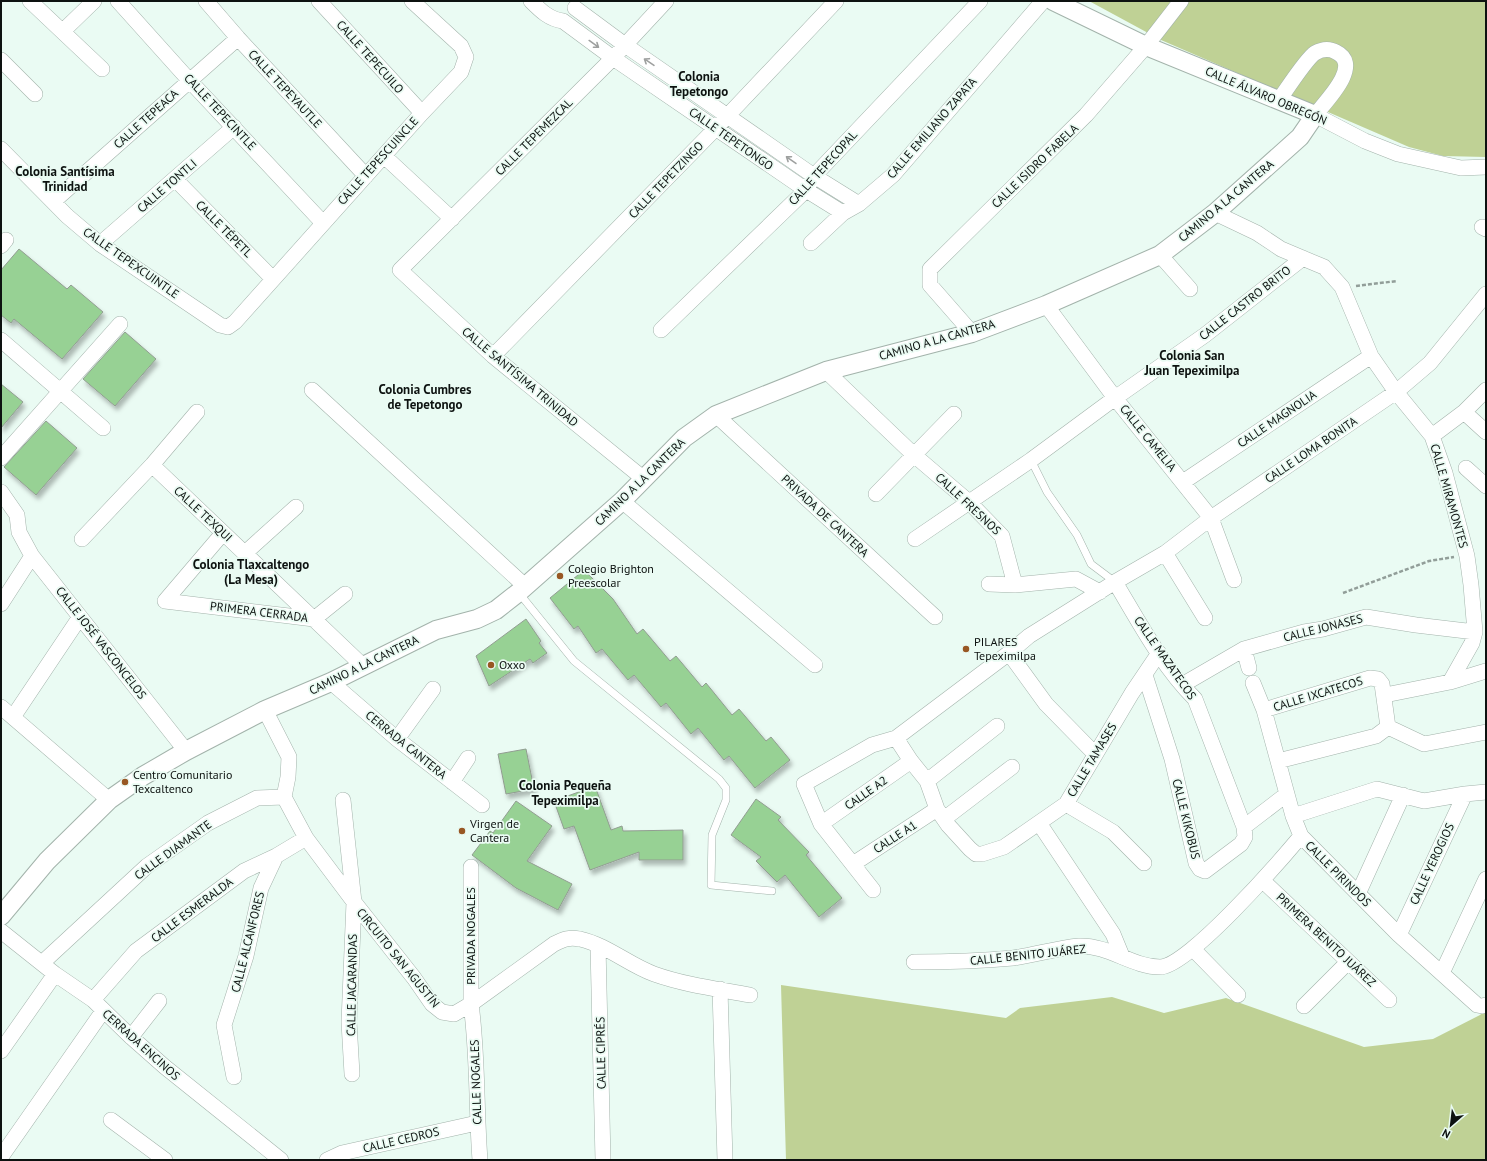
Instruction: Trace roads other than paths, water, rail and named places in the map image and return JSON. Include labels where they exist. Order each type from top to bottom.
[{"type":"street","points":[[30,1],[102,69]]},
{"type":"street","points":[[62,31],[94,1]]},
{"type":"street","name":"CALLE TEPECINTLE","points":[[118,1],[189,80],[323,223]]},
{"type":"street","name":"CALLE TEPEYAUTLE","points":[[206,1],[238,38],[366,176]]},
{"type":"street","name":"CALLE TEPECUILO","points":[[319,1],[422,113]]},
{"type":"street","name":"CALLE TEPESCUINCLE","points":[[235,322],[422,113],[461,72],[466,57],[461,46],[412,1]]},
{"type":"street","name":"CALLE TEPETONGO","points":[[531,1],[548,17],[563,21],[613,58],[806,190],[843,213]]},
{"type":"street","name":"CALLE TEPEMEZCAL","points":[[400,270],[625,46],[666,1]]},
{"type":"street","name":"CALLE TEPETZINGO","points":[[493,356],[716,128],[836,1]]},
{"type":"street","name":"CALLE TEPECOPAL","points":[[661,330],[806,190],[814,176],[980,1]]},
{"type":"street","name":"CALLE EMILIANO ZAPATA","points":[[811,243],[843,213],[859,204],[893,175],[1043,1]]},
{"type":"street","name":"CALLE ÁLVARO OBREGÓN","points":[[1054,1],[1146,46],[1315,115],[1365,141],[1398,154],[1461,168],[1486,167]]},
{"type":"street","name":"CALLE ISIDRO FABELA","points":[[972,333],[930,285],[930,269],[1086,116],[1146,46],[1181,1]]},
{"type":"street","points":[[563,21],[578,4]]},
{"type":"street","name":"CALLE TEPETONGO","points":[[578,4],[625,46],[814,176],[859,204]]},
{"type":"street","name":"CALLE TEPEACA","points":[[54,201],[238,38]]},
{"type":"street","points":[[1279,100],[1315,53],[1324,49],[1334,51],[1341,55],[1345,60],[1346,70],[1342,79],[1315,115]]},
{"type":"street","points":[[1,60],[35,94]]},
{"type":"street","name":"CAMINO A LA CANTERA","points":[[1,916],[47,861],[109,800],[143,776],[186,751],[265,710],[331,682],[436,630],[477,619],[496,610],[622,501],[684,438],[716,415],[826,371],[972,333],[1046,305],[1160,255],[1215,214],[1300,137],[1315,115]]},
{"type":"street","name":"CALLE TONTLI","points":[[100,244],[234,127]]},
{"type":"street","name":"CALLE TEPEXCUINTLE","points":[[1,149],[54,201],[67,216],[100,244],[220,325],[228,327],[235,322]]},
{"type":"street","points":[[384,156],[452,219]]},
{"type":"street","name":"CALLE TÉPETL","points":[[175,179],[273,279]]},
{"type":"street","name":"CALLE MIRAMONTES","points":[[1215,214],[1257,233],[1281,249],[1324,267],[1342,287],[1371,356],[1396,392],[1432,436],[1445,473],[1467,556],[1475,632],[1472,643],[1450,682]]},
{"type":"street","points":[[1160,255],[1190,289]]},
{"type":"street","name":"CALLE CASTRO BRITO","points":[[915,539],[1032,460],[1115,398],[1205,335],[1303,258]]},
{"type":"street","name":"CALLE SANTÍSIMA TRINIDAD","points":[[400,270],[493,356],[644,479]]},
{"type":"street","name":"CALLE LOMA BONITA","points":[[896,738],[1009,653],[1029,636],[1115,582],[1165,553],[1211,518],[1396,392],[1430,363],[1486,294]]},
{"type":"street","name":"CALLE CAMELIA","points":[[1046,305],[1115,398],[1184,482],[1211,518],[1234,580]]},
{"type":"street","points":[[1,458],[120,324]]},
{"type":"street","points":[[1,340],[102,428]]},
{"type":"street","name":"CALLE MAGNOLIA","points":[[1184,482],[1371,356]]},
{"type":"street","name":"CALLE FRESNOS","points":[[826,371],[914,455],[969,502],[1002,536],[1015,584]]},
{"type":"street","points":[[312,390],[522,589]]},
{"type":"street","points":[[1432,436],[1464,412],[1486,390]]},
{"type":"street","points":[[82,539],[152,465],[196,412]]},
{"type":"street","points":[[1464,412],[1486,432]]},
{"type":"street","points":[[876,494],[954,414]]},
{"type":"street","name":"PRIVADA DE CANTERA","points":[[716,415],[935,617]]},
{"type":"street","name":"CALLE TEXQUI","points":[[152,465],[363,666]]},
{"type":"street","points":[[1466,468],[1486,486]]},
{"type":"street","name":"CALLE JOSÉ VASCONCELOS","points":[[1,492],[17,515],[19,532],[32,556],[186,751]]},
{"type":"street","points":[[622,501],[815,665]]},
{"type":"street","points":[[244,553],[296,507]]},
{"type":"street","name":"PRIMERA CERRADA","points":[[223,533],[165,601],[314,619],[345,594]]},
{"type":"street","points":[[1165,553],[1205,618]]},
{"type":"street","points":[[1,604],[32,556]]},
{"type":"street","points":[[989,584],[1015,584],[1076,579],[1100,592]]},
{"type":"street","name":"CALLE MAZATECOS","points":[[1115,582],[1159,653],[1182,685],[1195,699],[1244,827]]},
{"type":"street","points":[[13,717],[80,617]]},
{"type":"street","name":"CALLE JONASES","points":[[1182,685],[1244,649],[1304,632],[1323,629],[1366,617],[1416,626],[1475,632]]},
{"type":"street","name":"CALLE PIRINDOS","points":[[1244,649],[1251,675],[1264,710],[1293,816],[1300,836],[1399,935],[1442,973],[1482,1005]]},
{"type":"street","points":[[1009,653],[1046,704],[1095,754]]},
{"type":"street","name":"CALLE TAMASES","points":[[941,814],[970,849],[976,854],[982,854],[1004,847],[1066,804],[1095,754],[1159,653]]},
{"type":"street","points":[[1384,694],[1450,682],[1486,671]]},
{"type":"street","name":"CALLE KIKOBUS","points":[[1145,674],[1172,759],[1196,863],[1200,869],[1205,871],[1241,844],[1245,837],[1244,827]]},
{"type":"street","name":"CALLE IXCATECOS","points":[[1264,710],[1370,678],[1378,679],[1382,684],[1388,727]]},
{"type":"street","name":"CERRADA CANTERA","points":[[331,682],[397,739],[482,805]]},
{"type":"street","points":[[397,739],[433,689]]},
{"type":"street","points":[[1,707],[109,800]]},
{"type":"street","points":[[265,710],[289,757],[288,777],[284,797]]},
{"type":"street","points":[[927,781],[997,726]]},
{"type":"street","points":[[1278,761],[1376,736],[1388,727],[1424,744],[1486,732]]},
{"type":"street","points":[[873,890],[821,824],[804,784],[872,745],[896,738],[911,761],[927,781],[941,814]]},
{"type":"street","points":[[452,782],[468,758]]},
{"type":"street","name":"CALLE A2","points":[[821,824],[911,761]]},
{"type":"street","name":"CALLE A1","points":[[853,864],[941,814],[1012,767]]},
{"type":"street","points":[[1293,816],[1377,789],[1424,801],[1486,792]]},
{"type":"street","points":[[1244,827],[1287,794]]},
{"type":"street","name":"CALLE YEROGIOS","points":[[1399,935],[1465,794]]},
{"type":"street","points":[[1358,894],[1403,795]]},
{"type":"street","name":"CIRCUITO SAN AGUSTÍN","points":[[284,797],[306,838],[414,978],[432,1004],[442,1012],[454,1014],[471,1004],[554,944],[568,938],[581,939],[598,946],[653,974],[683,983],[750,995]]},
{"type":"street","name":"CALLE DIAMANTE","points":[[42,963],[147,866],[208,822],[257,798],[284,797]]},
{"type":"street","name":"CALLE JACARANDAS","points":[[343,800],[354,902],[349,1022],[352,1074]]},
{"type":"street","points":[[1066,804],[1113,832],[1144,863]]},
{"type":"street","points":[[1039,823],[1113,934],[1122,956]]},
{"type":"street","name":"CALLE BENITO JUÁREZ","points":[[914,962],[964,962],[1015,958],[1079,946],[1102,948],[1146,966],[1162,967],[1174,963],[1193,949],[1263,881],[1300,836]]},
{"type":"street","name":"CALLE ESMERALDA","points":[[1,1157],[98,1005],[136,951],[244,871],[276,856],[306,838]]},
{"type":"street","name":"CALLE ALCANFORES","points":[[234,1077],[224,1025],[246,956],[261,888],[276,856]]},
{"type":"street","name":"PRIVADA NOGALES","points":[[471,867],[471,1004]]},
{"type":"street","points":[[1442,973],[1486,879]]},
{"type":"street","name":"PRIMERA BENITO JUÁREZ","points":[[1263,881],[1389,1000]]},
{"type":"street","name":"CERRADA ENCINOS","points":[[1,931],[55,974],[98,1005],[177,1077],[281,1160]]},
{"type":"street","name":"CALLE CIPRÉS","points":[[598,946],[603,1160]]},
{"type":"street","points":[[1193,949],[1238,995]]},
{"type":"street","points":[[1304,1006],[1348,962]]},
{"type":"street","points":[[1,1051],[55,974]]},
{"type":"street","points":[[720,989],[725,1160]]},
{"type":"street","points":[[131,1036],[159,1001]]},
{"type":"street","name":"CALLE NOGALES","points":[[471,1004],[474,1026],[477,1123],[480,1160]]},
{"type":"street","points":[[111,1120],[165,1160]]},
{"type":"street","name":"CALLE CEDROS","points":[[327,1160],[342,1153],[477,1123]]},
{"type":"lane","points":[[1032,460],[1047,492],[1077,535],[1091,564],[1115,582]]},
{"type":"lane","points":[[522,589],[534,612],[574,661],[719,779],[726,788],[726,800],[712,836],[711,885],[772,891]]},
{"type":"place","name":"Colegio Brighton Preescolar","points":[[560,576]]},
{"type":"place","name":"PILARES Tepeximilpa","points":[[966,649]]},
{"type":"place","name":"Oxxo","points":[[491,665]]},
{"type":"place","name":"Centro Comunitario Texcaltenco","points":[[125,782]]},
{"type":"place","name":"Virgen de Cantera","points":[[462,831]]},
{"type":"district","name":"Colonia Tepetongo","points":[[699,84]]},
{"type":"district","name":"Colonia Santísima Trinidad","points":[[65,178]]},
{"type":"district","name":"Colonia San Juan Tepeximilpa","points":[[1192,362]]},
{"type":"district","name":"Colonia Cumbres de Tepetongo","points":[[425,396]]},
{"type":"district","name":"Colonia Tlaxcaltengo (La Mesa)","points":[[251,572]]},
{"type":"district","name":"Colonia Pequeña Tepeximilpa","points":[[565,792]]}]
